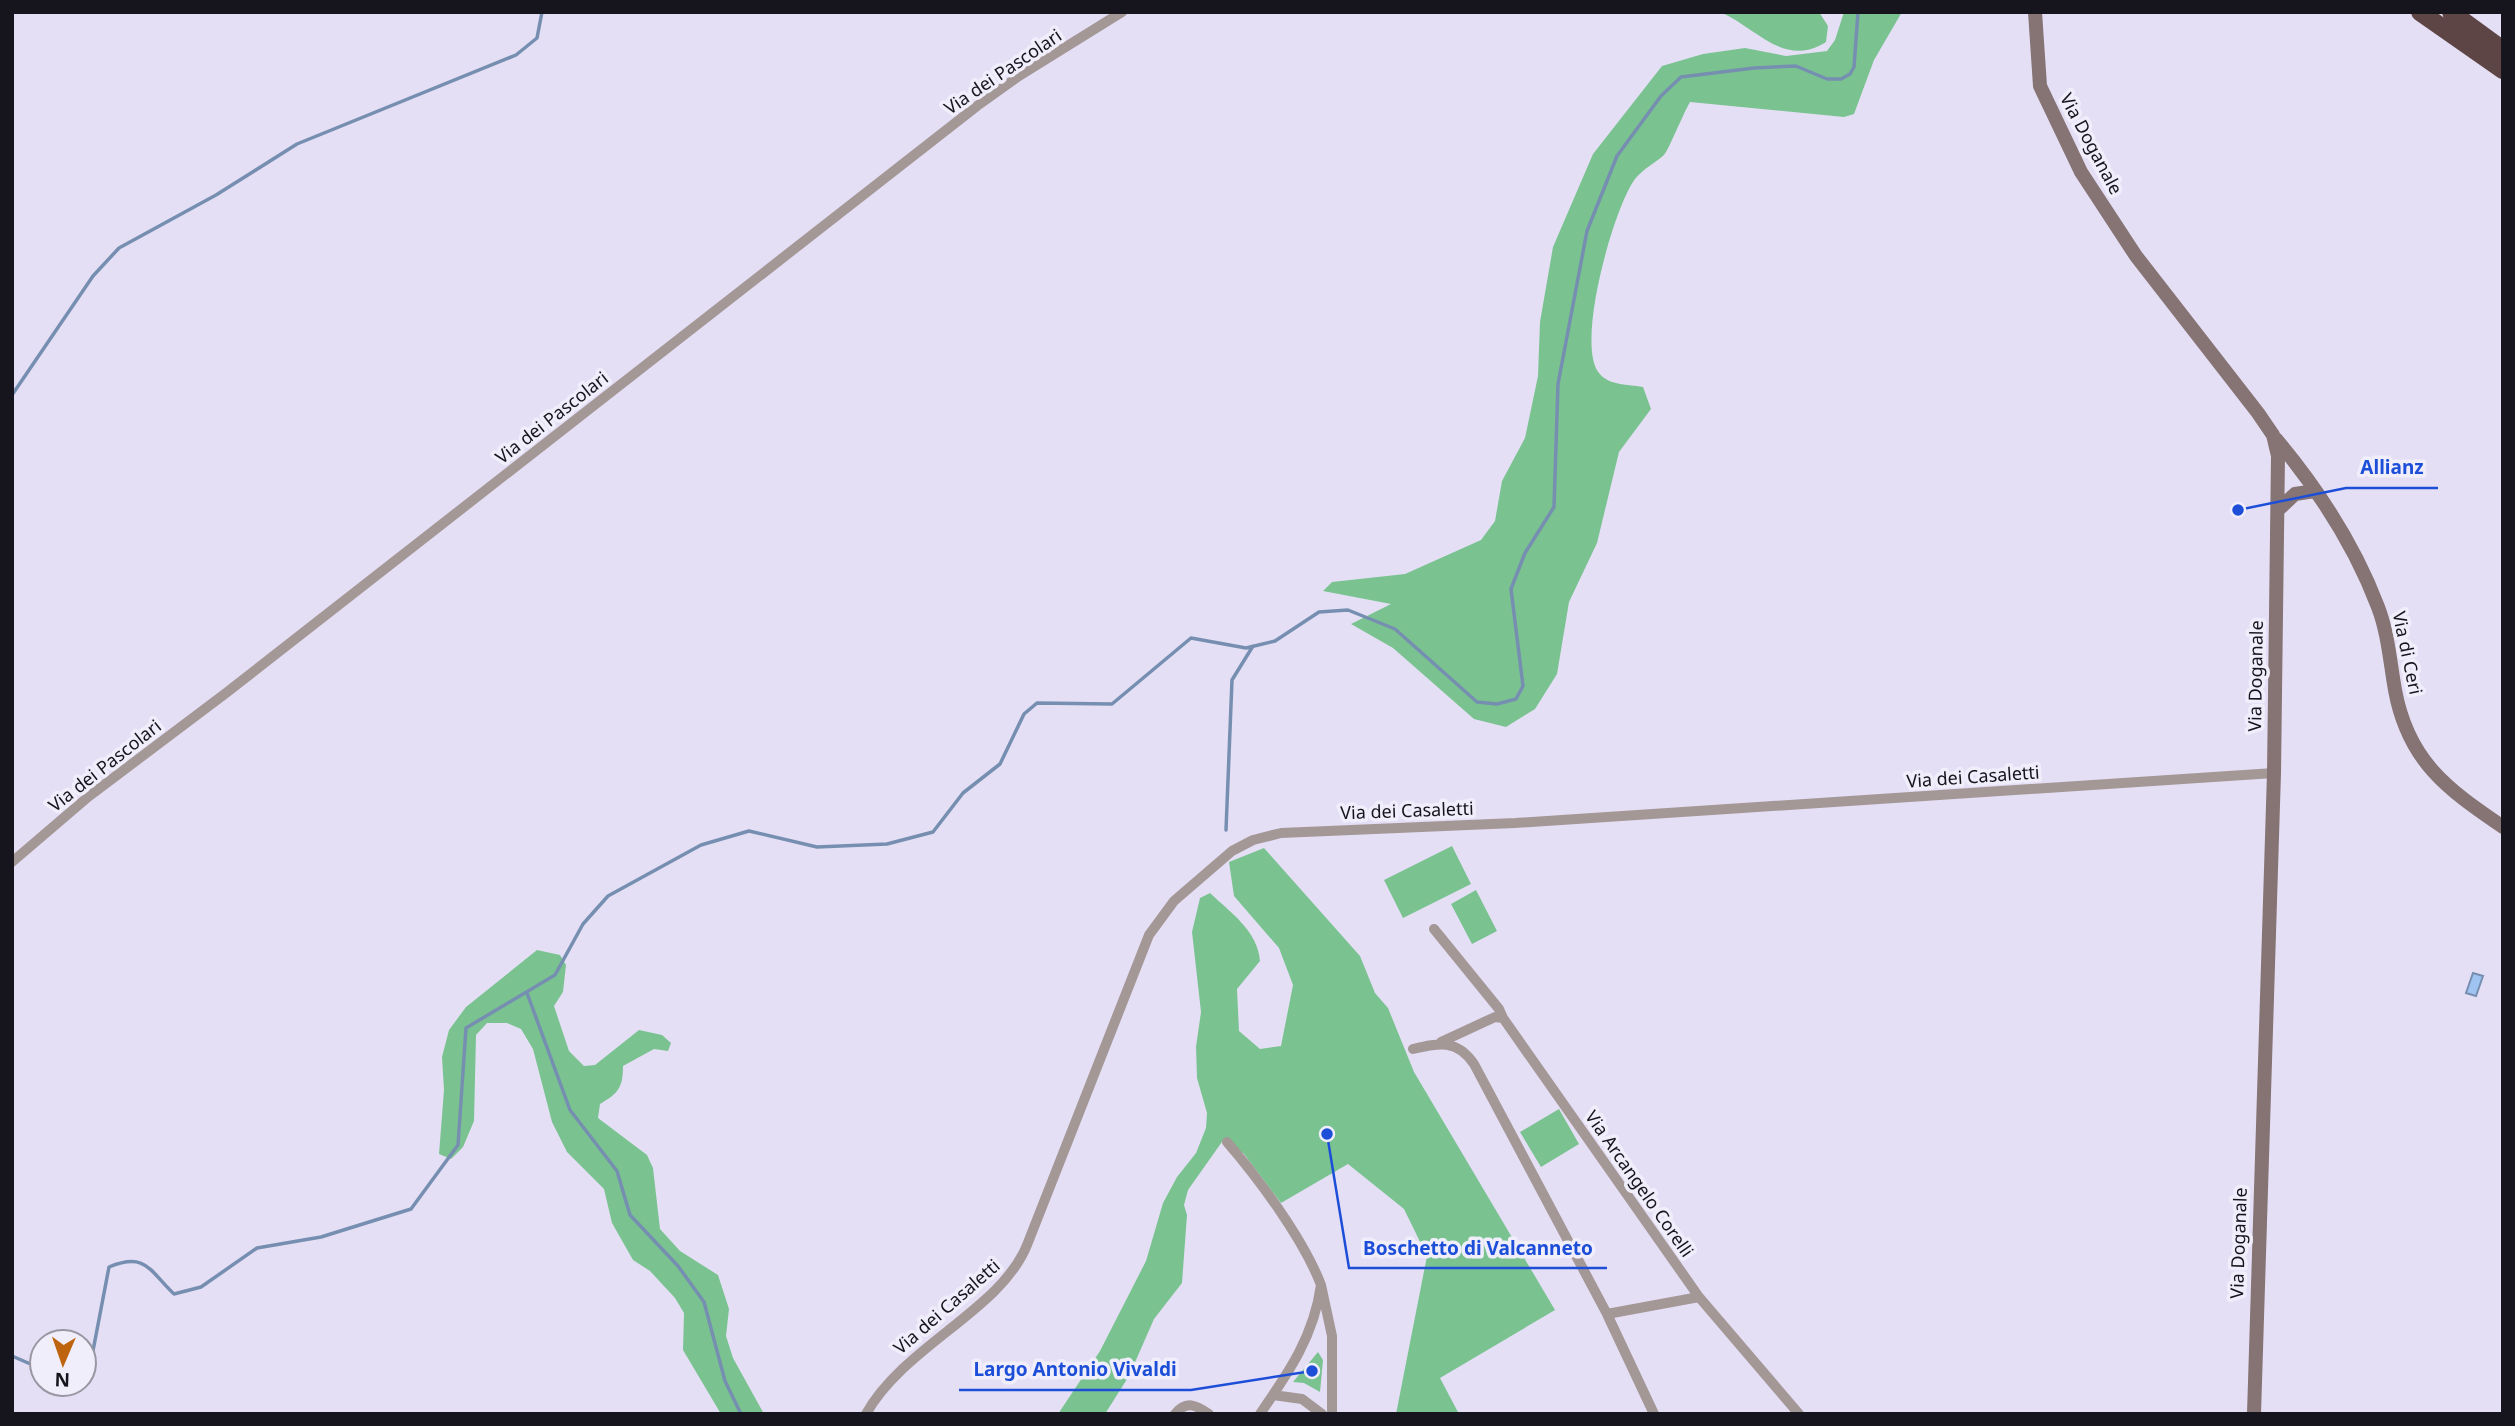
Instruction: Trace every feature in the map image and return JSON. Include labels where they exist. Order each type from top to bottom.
[{"type":"highway","points":[[2420,12],[2503,70]]},
{"type":"highway","points":[[2451,12],[2503,50]]},
{"type":"main road","name":"Via Doganale","points":[[2035,12],[2040,86],[2081,172],[2136,256],[2273,435],[2278,463],[2274,773],[2254,1414]]},
{"type":"main road","name":"Via di Ceri","points":[[2273,435],[2315,491],[2360,568],[2378,606],[2399,710],[2415,749],[2444,785],[2503,827]]},
{"type":"main road","points":[[2278,463],[2297,464]]},
{"type":"main road","points":[[2278,463],[2315,491]]},
{"type":"main road","points":[[2279,509],[2295,494],[2315,491]]},
{"type":"street","name":"Via dei Pascolari","points":[[12,862],[88,797],[226,693],[977,106],[1122,12]]},
{"type":"street","name":"Via dei Casaletti","points":[[866,1414],[899,1371],[1014,1270],[1027,1245],[1149,935],[1178,897],[1245,843],[1297,831],[1515,823],[2274,773]]},
{"type":"street","name":"Via Arcangelo Corelli","points":[[1434,929],[1499,1009],[1699,1297],[1799,1414]]},
{"type":"street","points":[[1413,1049],[1441,1042],[1495,1017],[1503,1018]]},
{"type":"street","points":[[1441,1042],[1460,1050],[1474,1064],[1606,1314],[1654,1414]]},
{"type":"street","points":[[1227,1142],[1268,1196],[1312,1265],[1321,1285],[1332,1336],[1332,1414]]},
{"type":"street","points":[[1260,1414],[1308,1338],[1321,1285]]},
{"type":"street","points":[[1606,1314],[1699,1297]]},
{"type":"street","points":[[1273,1395],[1303,1399],[1322,1414]]},
{"type":"street","points":[[1175,1414],[1182,1406],[1190,1404],[1209,1414]]},
{"type":"green space","points":[[1720,12],[1819,12],[1828,26],[1826,42],[1811,49],[1797,51],[1783,48]]},
{"type":"green space","points":[[1844,12],[1902,12],[1874,60],[1854,114],[1844,117],[1690,102],[1664,155],[1638,175],[1626,194],[1600,276],[1594,306],[1593,357],[1599,373],[1608,380],[1643,387],[1651,409],[1619,452],[1597,543],[1569,602],[1557,674],[1535,709],[1506,727],[1474,719],[1393,648],[1351,624],[1391,604],[1323,591],[1332,582],[1405,574],[1481,540],[1495,521],[1502,481],[1525,438],[1538,376],[1540,322],[1553,247],[1593,154],[1662,66],[1703,54],[1745,48],[1786,56],[1827,51],[1835,40]]},
{"type":"green space","points":[[1452,846],[1471,884],[1403,918],[1384,880]]},
{"type":"green space","points":[[1264,848],[1360,956],[1375,993],[1388,1008],[1414,1072],[1555,1310],[1440,1378],[1459,1414],[1396,1414],[1427,1256],[1404,1209],[1348,1164],[1281,1203],[1244,1154],[1224,1139],[1188,1190],[1184,1205],[1187,1215],[1182,1283],[1154,1319],[1129,1376],[1105,1414],[1058,1414],[1100,1351],[1146,1261],[1163,1203],[1177,1177],[1196,1153],[1206,1128],[1207,1113],[1197,1078],[1196,1047],[1201,1012],[1192,932],[1200,898],[1210,893],[1249,931],[1258,950],[1260,961],[1237,989],[1239,1031],[1260,1049],[1281,1046],[1293,985],[1279,948],[1234,896],[1229,862]]},
{"type":"green space","points":[[1476,890],[1497,931],[1472,944],[1451,904]]},
{"type":"green space","points":[[537,950],[560,955],[566,965],[563,992],[554,1006],[569,1051],[584,1066],[595,1065],[639,1030],[662,1035],[671,1043],[668,1051],[654,1049],[623,1066],[619,1089],[600,1104],[598,1118],[647,1155],[653,1168],[660,1229],[680,1251],[718,1275],[729,1309],[726,1336],[733,1358],[764,1414],[721,1414],[683,1350],[684,1313],[675,1298],[650,1271],[633,1260],[612,1223],[604,1189],[567,1152],[552,1122],[533,1049],[521,1029],[507,1023],[487,1023],[476,1035],[474,1121],[463,1147],[451,1159],[439,1154],[444,1090],[442,1057],[449,1030],[466,1007]]},
{"type":"green space","points":[[1559,1109],[1579,1144],[1541,1167],[1520,1132]]},
{"type":"green space","points":[[1318,1352],[1323,1360],[1320,1392],[1304,1383],[1293,1382]]},
{"type":"water","points":[[2473,973],[2483,976],[2476,996],[2466,993]]},
{"type":"waterway","points":[[12,395],[93,276],[119,248],[216,195],[297,144],[516,55],[537,38],[542,12]]},
{"type":"waterway","points":[[97,1328],[109,1267],[121,1263],[139,1263],[152,1271],[174,1294],[201,1287],[257,1248],[321,1237],[411,1209],[458,1145],[466,1028],[555,975],[583,924],[608,896],[701,845],[749,831],[817,847],[887,844],[933,832],[963,793],[1000,764],[1024,714],[1037,703],[1112,704],[1191,638],[1246,648],[1275,641],[1319,612],[1348,610],[1395,629],[1477,702],[1497,704],[1516,699],[1523,686],[1511,589],[1525,553],[1554,507],[1558,384],[1587,231],[1617,156],[1661,96],[1681,77],[1796,66],[1827,79],[1841,79],[1850,74],[1854,67],[1858,12]]},
{"type":"waterway","points":[[1226,830],[1232,680],[1253,646]]},
{"type":"waterway","points":[[527,993],[570,1110],[617,1171],[630,1215],[678,1266],[704,1302],[725,1381],[741,1414]]},
{"type":"waterway","points":[[12,1356],[28,1363]]},
{"type":"place","name":"Allianz","points":[[2238,510]]},
{"type":"place","name":"Boschetto di Valcanneto","points":[[1327,1134]]},
{"type":"place","name":"Largo Antonio Vivaldi","points":[[1312,1371]]}]
